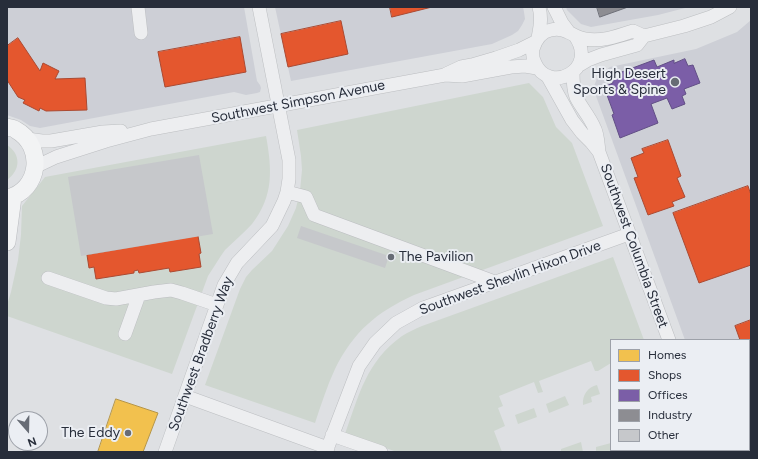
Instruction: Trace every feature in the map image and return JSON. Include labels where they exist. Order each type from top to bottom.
[{"type":"main road","points":[[7,127],[16,129],[27,139],[34,152],[35,167],[32,179],[24,190],[10,198],[7,242]]},
{"type":"street","points":[[138,7],[141,33]]},
{"type":"street","name":"Southwest Bradberry Way","points":[[165,452],[224,285],[237,263],[272,226],[287,192],[289,160],[260,7]]},
{"type":"street","points":[[539,7],[541,27],[532,52],[533,60],[537,68],[542,73],[548,77],[556,78],[566,76],[588,60],[637,45],[644,36],[684,26],[709,12],[730,7]]},
{"type":"street","points":[[554,7],[562,23],[579,43],[582,50],[581,59],[575,69]]},
{"type":"street","points":[[537,40],[545,32],[552,29],[561,29],[586,39],[598,40],[633,31],[644,36]]},
{"type":"street","name":"Southwest Simpson Avenue","points":[[445,75],[461,67],[496,58],[519,50],[537,40]]},
{"type":"street","name":"Southwest Simpson Avenue","points":[[35,167],[56,157],[106,141],[151,129],[445,75],[462,76],[511,67],[525,66],[537,68]]},
{"type":"street","name":"Southwest Columbia Street","points":[[575,69],[573,82],[574,92],[596,129],[599,152],[669,339]]},
{"type":"street","name":"Southwest Columbia Street","points":[[548,77],[572,120],[599,152]]},
{"type":"street","name":"Southwest Simpson Avenue","points":[[27,139],[51,141],[104,132],[151,129]]},
{"type":"street","points":[[287,192],[306,197],[314,215],[495,282]]},
{"type":"street","name":"Southwest Shevlin Hixon Drive","points":[[327,450],[359,366],[375,343],[396,323],[423,308],[630,234]]},
{"type":"street","points":[[48,278],[106,298],[116,299],[171,290],[217,305]]},
{"type":"street","points":[[125,334],[139,295]]},
{"type":"street","points":[[185,396],[327,450]]},
{"type":"street","points":[[332,435],[381,452]]},
{"type":"shaded area","points":[[7,7],[244,7],[257,81],[261,88],[260,92],[246,95],[234,92],[40,128],[30,126],[21,120],[7,115]]},
{"type":"shaded area","points":[[275,7],[523,7],[525,19],[518,31],[492,44],[291,81]]},
{"type":"shaded area","points":[[566,7],[689,7],[658,15],[591,27],[581,24],[567,10]]},
{"type":"shaded area","points":[[751,20],[751,452],[714,452],[750,451],[750,339],[685,339],[596,96],[594,86],[598,76],[610,67],[696,49],[737,32]]},
{"type":"shaded area","name":"The Pavilion","points":[[529,83],[543,97],[556,127],[572,143],[603,226],[414,295],[389,308],[359,333],[342,356],[329,382],[315,423],[205,385],[240,289],[246,277],[272,251],[288,226],[296,208],[300,191],[302,170],[297,130]]},
{"type":"shaded area","points":[[266,136],[270,171],[268,193],[259,214],[252,224],[225,250],[208,276],[172,374],[7,316],[7,305],[18,260],[22,206],[45,177]]},
{"type":"shaded area","points":[[7,145],[15,153],[18,162],[15,172],[7,180]]},
{"type":"shaded area","name":"The Pavilion","points":[[613,257],[644,339],[610,339],[610,364],[598,371],[595,371],[591,361],[539,381],[543,392],[538,393],[534,382],[499,396],[503,406],[498,408],[505,426],[494,431],[502,452],[397,452],[345,434],[365,380],[372,368],[390,346],[402,336],[422,326]]},
{"type":"shaded area","points":[[597,385],[600,394],[591,397],[592,402],[583,405],[586,392]]},
{"type":"shaded area","points":[[565,396],[569,405],[549,413],[546,404]]},
{"type":"shaded area","points":[[534,408],[537,417],[518,424],[515,415]]},
{"type":"shaded area","points":[[581,442],[583,452],[561,452],[561,449]]},
{"type":"shaded area","points":[[610,443],[610,451],[619,452],[596,452],[596,447]]},
{"type":"building: Homes","name":"The Eddy","points":[[116,399],[158,413],[143,452],[98,452]]},
{"type":"building: Shops","points":[[390,7],[432,7],[392,17]]},
{"type":"building: Shops","points":[[341,21],[348,54],[288,67],[281,34]]},
{"type":"building: Shops","points":[[240,37],[246,72],[165,87],[158,52]]},
{"type":"building: Shops","points":[[18,38],[40,71],[43,63],[59,71],[55,79],[85,78],[87,110],[46,111],[40,108],[39,111],[23,103],[25,100],[18,97],[7,80],[7,46]]},
{"type":"building: Shops","points":[[668,140],[681,176],[677,178],[685,197],[672,202],[674,206],[648,215],[634,178],[638,177],[631,158],[644,153],[642,149]]},
{"type":"building: Shops","points":[[748,186],[751,195],[751,265],[699,283],[673,213]]},
{"type":"building: Shops","points":[[198,236],[201,253],[199,254],[201,267],[170,272],[169,268],[139,273],[138,270],[134,271],[134,273],[96,279],[94,267],[89,268],[87,255]]},
{"type":"building: Shops","points":[[751,320],[751,387],[750,339],[740,339],[735,326]]},
{"type":"building: Offices","points":[[685,59],[688,66],[693,65],[700,83],[684,89],[686,94],[682,96],[685,104],[672,109],[667,98],[651,104],[658,123],[620,138],[612,115],[614,114],[604,87],[613,83],[611,76],[654,60],[657,67],[674,60],[674,63]]},
{"type":"building: Industry","points":[[597,7],[628,7],[600,17]]},
{"type":"building: Other","points":[[199,155],[213,234],[81,256],[68,177]]},
{"type":"building: Other","points":[[301,226],[389,256],[385,268],[297,238]]},
{"type":"place","name":"High Desert Sports & Spine","points":[[675,82]]},
{"type":"place","name":"The Pavilion","points":[[391,257]]},
{"type":"place","name":"The Eddy","points":[[128,433]]}]
